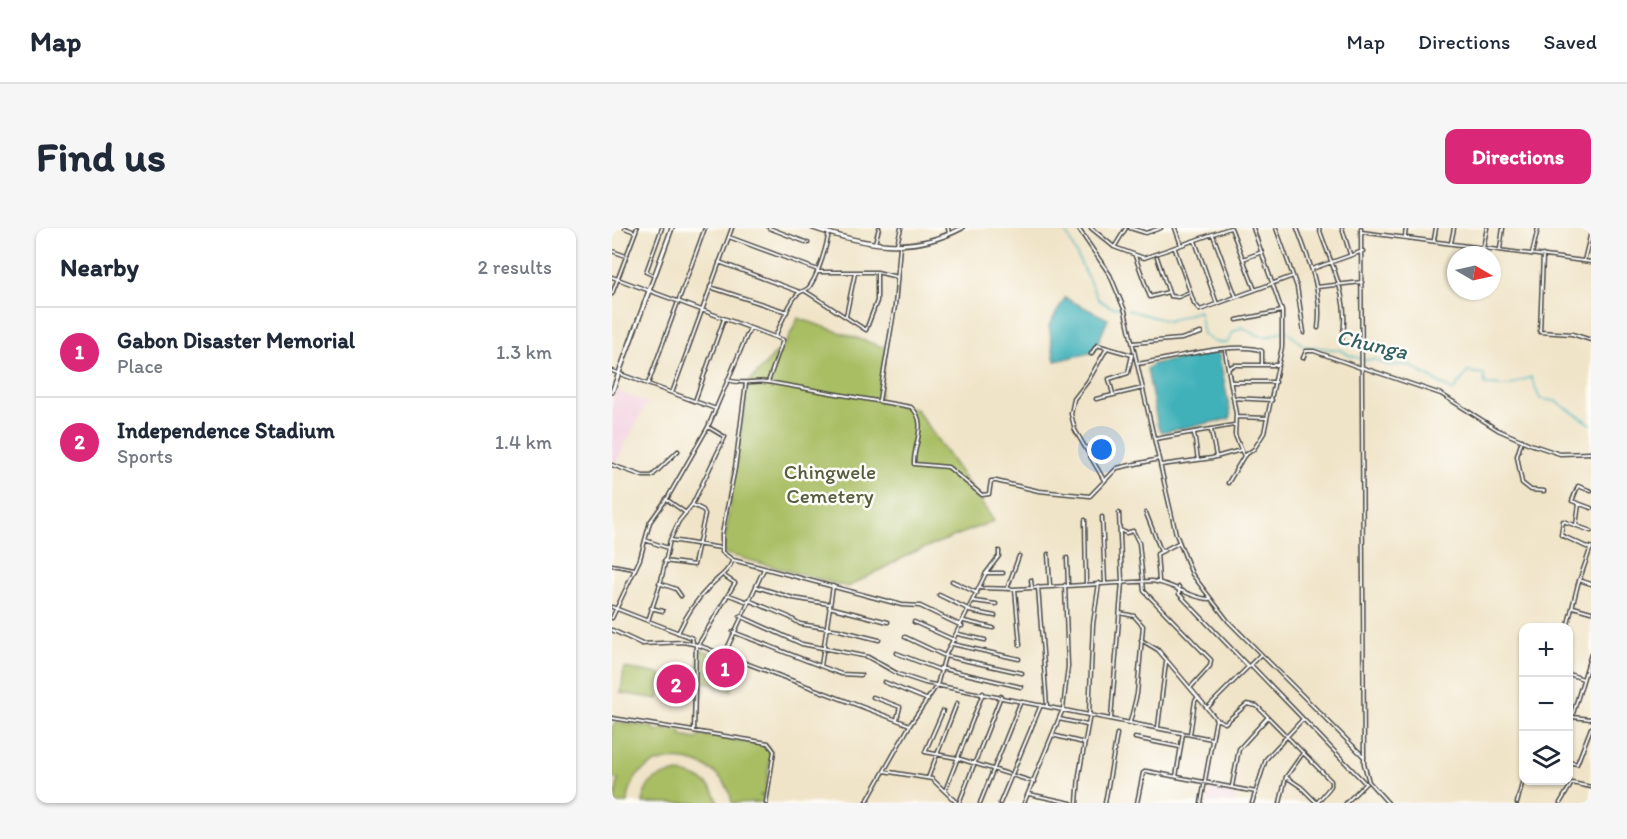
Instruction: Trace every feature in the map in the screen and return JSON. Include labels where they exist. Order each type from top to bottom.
[{"type":"street","points":[[612,294],[636,230],[625,228]]},
{"type":"street","points":[[655,276],[646,272],[662,228]]},
{"type":"street","points":[[612,393],[672,228]]},
{"type":"street","points":[[648,384],[705,228]]},
{"type":"street","points":[[672,393],[732,228]]},
{"type":"street","points":[[769,228],[808,243]]},
{"type":"street","points":[[813,228],[846,240],[899,245],[928,241],[962,228]]},
{"type":"street","points":[[874,244],[879,228]]},
{"type":"street","points":[[879,401],[898,277],[901,228]]},
{"type":"street","points":[[948,228],[949,234]]},
{"type":"street","points":[[1078,228],[1113,282],[1125,311],[1133,355],[1143,388],[1178,543],[1192,574],[1209,599],[1364,757]]},
{"type":"street","points":[[1091,228],[1114,247],[1135,256],[1156,256],[1231,228],[1256,290]]},
{"type":"street","points":[[1114,247],[1128,228],[1146,233],[1161,228]]},
{"type":"street","points":[[1175,228],[1181,246]]},
{"type":"street","points":[[1214,228],[1214,234],[1236,297]]},
{"type":"street","points":[[1228,483],[1244,456],[1261,441],[1276,382],[1284,336],[1282,311],[1274,283],[1253,228]]},
{"type":"street","points":[[1276,228],[1299,292],[1304,333]]},
{"type":"street","points":[[1297,228],[1317,287],[1320,309],[1317,328]]},
{"type":"street","points":[[1319,228],[1340,286],[1345,315],[1342,339]]},
{"type":"street","points":[[1342,228],[1351,255]]},
{"type":"street","points":[[1383,234],[1384,228]]},
{"type":"street","points":[[1405,236],[1406,228]]},
{"type":"street","points":[[1434,240],[1436,228]]},
{"type":"street","points":[[1451,243],[1454,228]]},
{"type":"street","points":[[1483,246],[1487,228]]},
{"type":"street","points":[[1501,246],[1503,228]]},
{"type":"street","points":[[1532,254],[1538,228]]},
{"type":"street","points":[[1367,783],[1364,757],[1361,368],[1363,251],[1361,230],[1470,246]]},
{"type":"street","points":[[1584,261],[1591,232]]},
{"type":"street","points":[[719,262],[800,292],[805,291],[810,287],[817,271],[829,233]]},
{"type":"street","points":[[729,237],[817,271],[877,272],[898,277]]},
{"type":"street","points":[[1195,241],[1217,304]]},
{"type":"street","points":[[1175,249],[1198,309],[1293,276]]},
{"type":"street","points":[[1501,250],[1591,262]]},
{"type":"street","points":[[612,251],[626,256]]},
{"type":"street","points":[[1312,269],[1363,251]]},
{"type":"street","points":[[1243,258],[1262,252]]},
{"type":"street","points":[[1543,255],[1540,332],[1572,334],[1591,340]]},
{"type":"street","points":[[1135,256],[1150,297],[1168,292]]},
{"type":"street","points":[[1156,256],[1168,292],[1174,297],[1191,292]]},
{"type":"street","points":[[805,291],[846,316],[860,328],[867,330],[877,301],[877,272]]},
{"type":"street","points":[[846,316],[853,294],[855,273]]},
{"type":"street","points":[[612,277],[783,340],[768,382]]},
{"type":"street","points":[[1317,287],[1362,282]]},
{"type":"street","points":[[710,287],[787,312]]},
{"type":"street","points":[[775,337],[800,292]]},
{"type":"street","points":[[1237,320],[1282,311]]},
{"type":"street","points":[[695,401],[724,319]]},
{"type":"street","points":[[612,618],[614,608],[640,559],[650,522],[708,427],[750,328]]},
{"type":"street","points":[[1132,343],[1191,338],[1201,333]]},
{"type":"street","points":[[1091,354],[1097,345],[1133,355]]},
{"type":"street","points":[[1104,480],[1075,430],[1071,414],[1074,399],[1088,381],[1107,348]]},
{"type":"street","points":[[1137,364],[1225,350],[1260,350],[1262,365]]},
{"type":"street","points":[[1225,350],[1236,417],[1234,425],[1244,456]]},
{"type":"street","points":[[1303,358],[1306,351],[1314,351],[1441,394],[1498,430],[1560,454],[1591,453]]},
{"type":"street","points":[[1113,394],[1109,379],[1128,373],[1133,355]]},
{"type":"street","points":[[1228,369],[1234,365],[1279,365]]},
{"type":"street","points":[[612,371],[716,410]]},
{"type":"street","points":[[728,380],[746,383],[752,380],[768,382],[911,407],[915,411],[921,430],[916,443],[914,464],[948,467],[982,495],[989,494],[992,481],[996,481],[1086,497],[1094,494],[1104,480],[1118,467],[1159,459]]},
{"type":"street","points":[[1231,382],[1276,382]]},
{"type":"street","points":[[721,548],[746,383]]},
{"type":"street","points":[[1096,399],[1143,388]]},
{"type":"street","points":[[1233,398],[1272,400]]},
{"type":"street","points":[[1236,417],[1266,418]]},
{"type":"street","points":[[1154,439],[1234,425]]},
{"type":"street","points":[[648,621],[670,540],[692,505],[725,437],[708,427]]},
{"type":"street","points":[[1211,430],[1216,456]]},
{"type":"street","points":[[1194,433],[1198,460]]},
{"type":"street","points":[[1522,440],[1517,456],[1522,483],[1531,490],[1544,491]]},
{"type":"street","points":[[1161,465],[1198,460],[1241,450]]},
{"type":"street","points":[[612,465],[643,476],[652,476],[678,451]]},
{"type":"street","points":[[1591,491],[1581,486],[1576,489],[1572,501],[1591,508]]},
{"type":"street","points":[[666,499],[686,513]]},
{"type":"street","points":[[1575,526],[1579,504]]},
{"type":"street","points":[[664,561],[692,566],[695,562],[704,512],[692,505]]},
{"type":"street","points":[[1111,718],[1122,582],[1119,513]]},
{"type":"street","points":[[1146,513],[1161,551]]},
{"type":"street","points":[[1102,517],[1105,583]]},
{"type":"street","points":[[1085,520],[1086,584]]},
{"type":"street","points":[[1568,623],[1591,548],[1561,536],[1563,521],[1591,531]]},
{"type":"street","points":[[1120,530],[1126,533],[1133,531],[1139,543],[1145,592],[1211,660],[1210,666],[1191,687]]},
{"type":"street","points":[[645,540],[668,548]]},
{"type":"street","points":[[670,540],[721,548],[733,560],[902,605],[920,606],[962,626]]},
{"type":"street","points":[[1159,582],[1157,556],[1161,551],[1178,543]]},
{"type":"street","points":[[866,803],[910,725],[937,685],[945,656],[970,610],[986,573],[999,556],[999,551]]},
{"type":"street","points":[[1048,554],[1050,586]]},
{"type":"street","points":[[1007,589],[1019,556]]},
{"type":"street","points":[[1023,803],[1029,794],[1063,709],[1068,666],[1067,558]]},
{"type":"street","points":[[678,633],[688,611],[709,587],[724,576],[733,560]]},
{"type":"street","points":[[612,565],[634,569]]},
{"type":"street","points":[[724,654],[764,569]]},
{"type":"street","points":[[986,573],[1003,573]]},
{"type":"street","points":[[694,731],[696,644],[729,594],[734,581],[724,576]]},
{"type":"street","points":[[1031,580],[1032,588]]},
{"type":"street","points":[[1580,580],[1591,584]]},
{"type":"street","points":[[952,581],[978,593]]},
{"type":"street","points":[[980,588],[1015,589],[1142,581],[1179,587],[1202,599],[1209,599]]},
{"type":"street","points":[[659,583],[676,589],[681,596]]},
{"type":"street","points":[[1077,803],[1089,714],[1093,624],[1099,583]]},
{"type":"street","points":[[821,666],[833,586]]},
{"type":"street","points":[[756,587],[888,622]]},
{"type":"street","points":[[1038,587],[1047,706]]},
{"type":"street","points":[[1179,587],[1180,595],[1388,803]]},
{"type":"street","points":[[1015,589],[1020,645]]},
{"type":"street","points":[[729,594],[789,616],[800,624],[879,640]]},
{"type":"street","points":[[939,596],[970,610],[995,616]]},
{"type":"street","points":[[974,601],[996,604]]},
{"type":"street","points":[[1572,607],[1591,612]]},
{"type":"street","points":[[614,608],[692,638],[696,644]]},
{"type":"street","points":[[651,608],[663,611]]},
{"type":"street","points":[[1120,613],[1134,616],[1143,626],[1137,694],[1130,722]]},
{"type":"street","points":[[740,616],[797,642],[868,657],[898,674],[937,685],[1212,739]]},
{"type":"street","points":[[964,621],[993,628]]},
{"type":"street","points":[[914,622],[954,640]]},
{"type":"street","points":[[612,630],[642,644],[696,644],[910,725]]},
{"type":"street","points":[[733,632],[841,674],[861,675]]},
{"type":"street","points":[[958,634],[985,640]]},
{"type":"street","points":[[905,637],[945,656],[1022,672]]},
{"type":"street","points":[[1140,640],[1158,650],[1216,719],[1227,723],[1250,703],[1268,717],[1331,782],[1331,786],[1317,803],[1302,787],[1286,777]]},
{"type":"street","points":[[952,644],[1019,659]]},
{"type":"street","points":[[896,653],[940,669],[1021,687]]},
{"type":"street","points":[[1207,708],[1261,654]]},
{"type":"street","points":[[1573,714],[1591,654]]},
{"type":"street","points":[[1158,727],[1166,662]]},
{"type":"street","points":[[1573,675],[1584,679]]},
{"type":"street","points":[[884,681],[928,700]]},
{"type":"street","points":[[945,791],[983,693]]},
{"type":"street","points":[[884,771],[928,778],[958,803],[976,764],[1001,696]]},
{"type":"street","points":[[873,697],[900,707],[897,719]]},
{"type":"street","points":[[1190,734],[1198,697]]},
{"type":"street","points":[[980,803],[1021,701]]},
{"type":"street","points":[[928,778],[957,703]]},
{"type":"street","points":[[1000,803],[1041,705]]},
{"type":"street","points":[[943,711],[925,752],[957,758],[1034,782]]},
{"type":"street","points":[[1231,788],[1239,749],[1268,717]]},
{"type":"street","points":[[1573,717],[1591,719]]},
{"type":"street","points":[[612,718],[764,742],[771,746],[773,756],[766,803]]},
{"type":"street","points":[[1059,719],[1087,724]]},
{"type":"street","points":[[1201,803],[1216,719]]},
{"type":"street","points":[[1252,803],[1266,759],[1303,719]]},
{"type":"street","points":[[1573,763],[1577,764],[1591,728]]},
{"type":"street","points":[[1176,777],[1183,732]]},
{"type":"street","points":[[1105,803],[1118,734]]},
{"type":"street","points":[[1051,735],[1084,743]]},
{"type":"street","points":[[1135,738],[1180,747]]},
{"type":"street","points":[[1280,803],[1286,777],[1303,753]]},
{"type":"street","points":[[1137,803],[1144,772],[1256,792]]},
{"type":"street","points":[[1346,803],[1367,783]]},
{"type":"street","points":[[1560,803],[1572,783],[1591,787]]},
{"type":"street","points":[[1517,803],[1522,785]]},
{"type":"street","points":[[1029,794],[1071,803]]},
{"type":"shaded area","points":[[616,390],[647,403],[615,464],[612,463],[612,400]]},
{"type":"shaded area","points":[[1210,785],[1236,790],[1234,803],[1207,803]]},
{"type":"green space","name":"Chingwele Cemetery","points":[[798,318],[886,348],[879,402],[916,409],[994,521],[912,553],[848,587],[723,553],[747,384],[787,341]]},
{"type":"green space","points":[[698,649],[741,665],[731,691],[697,679]]},
{"type":"green space","points":[[624,668],[662,674],[658,699],[621,693]]},
{"type":"green space","points":[[616,722],[653,727],[656,732],[662,729],[680,731],[682,736],[697,739],[701,735],[766,745],[771,752],[765,794],[760,795],[764,797],[763,802],[732,803],[725,785],[713,771],[696,763],[678,760],[660,762],[644,770],[633,783],[628,803],[612,803],[615,800],[618,780],[612,778],[612,726]]},
{"type":"green space","points":[[675,773],[702,780],[712,790],[718,803],[643,803],[646,790],[652,781]]},
{"type":"water","points":[[1065,298],[1108,319],[1094,352],[1055,361],[1049,326]]},
{"type":"water","points":[[1215,352],[1219,355],[1231,416],[1229,419],[1162,432],[1158,427],[1147,369],[1153,364]]},
{"type":"waterway","name":"Chunga","points":[[1064,228],[1098,299],[1109,306],[1123,309]]},
{"type":"waterway","name":"Chunga","points":[[1128,310],[1168,321],[1199,311],[1203,334],[1214,342],[1227,343],[1233,332],[1242,327],[1266,337],[1283,331]]},
{"type":"waterway","name":"Chunga","points":[[1285,330],[1304,346],[1340,350],[1364,360],[1374,359],[1387,365],[1409,365],[1453,391],[1468,372],[1484,374],[1485,385],[1509,386],[1531,377],[1540,399],[1555,401],[1591,424]]},
{"type":"place","name":"Gabon Disaster Memorial","points":[[725,668]]},
{"type":"place","name":"Independence Stadium","points":[[676,684]]}]
